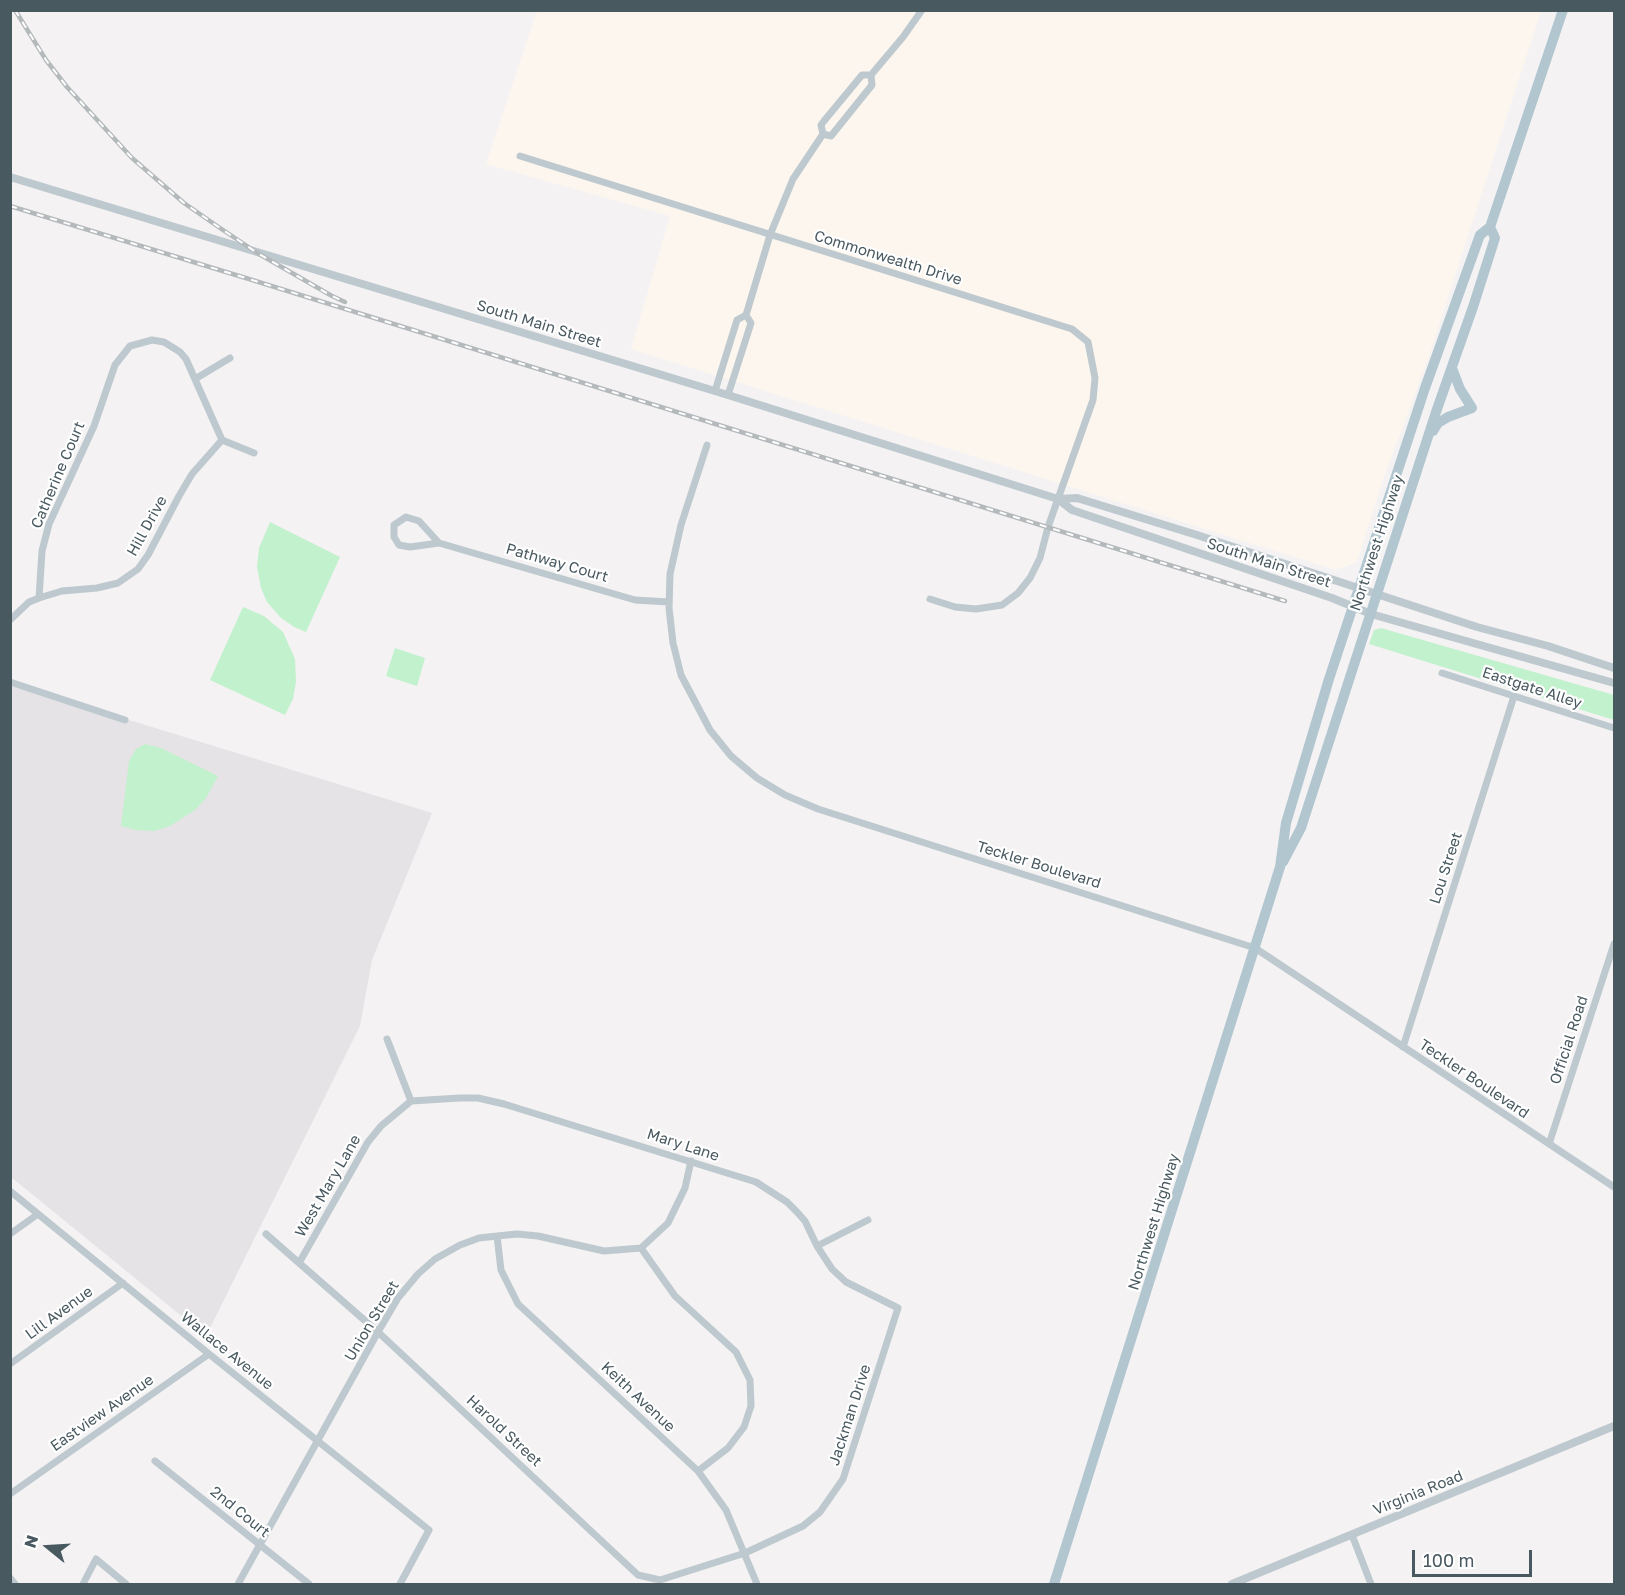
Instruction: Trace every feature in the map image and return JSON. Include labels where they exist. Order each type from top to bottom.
[{"type":"main road","name":"Northwest Highway","points":[[1054,1584],[1280,867],[1286,824],[1329,679],[1425,388],[1480,236],[1491,226],[1563,10]]},
{"type":"main road","name":"Northwest Highway","points":[[1280,867],[1301,828],[1495,238],[1491,226]]},
{"type":"main road","points":[[1427,440],[1438,423],[1472,408],[1460,389],[1452,368]]},
{"type":"street","points":[[823,134],[831,136],[872,85],[872,75],[922,10]]},
{"type":"street","points":[[715,391],[737,320],[746,315],[770,236],[793,179],[823,134],[821,125],[834,107],[862,75],[872,75]]},
{"type":"street","name":"Commonwealth Drive","points":[[520,156],[1072,329],[1088,342],[1095,378],[1094,399],[1048,527],[1040,558],[1030,578],[1002,606],[976,609],[955,607],[930,599]]},
{"type":"street","name":"South Main Street","points":[[10,177],[715,391],[1058,499],[1077,498],[1197,534],[1477,627],[1548,646],[1614,668]]},
{"type":"street","points":[[728,395],[751,323],[746,315]]},
{"type":"street","name":"Catherine Court","points":[[39,598],[42,551],[49,524],[94,426],[115,365],[130,346],[139,342],[158,341],[180,352],[195,378]]},
{"type":"street","points":[[230,358],[195,378],[222,440],[254,453]]},
{"type":"street","name":"Hill Drive","points":[[10,620],[29,602],[39,598],[62,591],[97,588],[118,583],[138,569],[192,474],[222,440]]},
{"type":"street","name":"Teckler Boulevard","points":[[707,445],[681,525],[670,574],[669,602],[673,643],[681,675],[710,730],[731,756],[757,778],[785,795],[864,825],[1255,948],[1614,1187]]},
{"type":"street","name":"South Main Street","points":[[1058,499],[1072,510],[1332,598],[1371,614],[1614,683]]},
{"type":"street","name":"Pathway Court","points":[[439,543],[418,521],[406,517],[394,525],[394,537],[399,545],[410,548],[439,543],[635,600],[669,602]]},
{"type":"street","name":"Eastgate Alley","points":[[1442,673],[1614,728]]},
{"type":"street","points":[[10,682],[125,720]]},
{"type":"street","name":"Lou Street","points":[[1403,1047],[1514,696]]},
{"type":"street","name":"Official Road","points":[[1549,1144],[1614,944]]},
{"type":"street","points":[[387,1040],[411,1101]]},
{"type":"street","name":"Mary Lane","points":[[411,1101],[478,1098],[504,1104],[756,1182],[787,1202],[805,1221],[832,1269],[846,1282],[898,1308]]},
{"type":"street","name":"West Mary Lane","points":[[299,1263],[368,1142],[381,1126],[411,1101]]},
{"type":"street","points":[[691,1161],[685,1188],[668,1223],[641,1248],[675,1296],[736,1352],[750,1380],[751,1406],[744,1427],[728,1448],[698,1471]]},
{"type":"street","name":"Wallace Avenue","points":[[10,1191],[429,1530],[400,1584]]},
{"type":"street","points":[[10,1234],[38,1214]]},
{"type":"street","points":[[817,1246],[868,1220]]},
{"type":"street","name":"Harold Street","points":[[266,1234],[378,1332],[638,1575],[660,1580],[745,1553]]},
{"type":"street","name":"Union Street","points":[[238,1584],[398,1298],[418,1274],[435,1259],[460,1245],[479,1238],[518,1234],[538,1236],[604,1251],[641,1248]]},
{"type":"street","name":"Keith Avenue","points":[[496,1236],[501,1270],[518,1304],[698,1471],[726,1510],[757,1584]]},
{"type":"street","name":"Lill Avenue","points":[[10,1364],[123,1283]]},
{"type":"street","name":"Jackman Drive","points":[[745,1553],[803,1526],[820,1512],[843,1479],[898,1308]]},
{"type":"street","name":"Eastview Avenue","points":[[10,1494],[209,1354]]},
{"type":"street","name":"Virginia Road","points":[[1232,1584],[1614,1426]]},
{"type":"street","name":"2nd Court","points":[[155,1461],[309,1584]]},
{"type":"street","points":[[1352,1535],[1371,1584]]},
{"type":"street","points":[[83,1584],[96,1559],[126,1584]]},
{"type":"street","points":[[10,1578],[15,1584]]},
{"type":"shaded area","points":[[537,11],[1541,11],[1428,359],[1384,477],[1357,562],[1336,570],[631,349],[670,216],[486,164]]},
{"type":"shaded area","points":[[10,686],[432,813],[372,960],[360,1026],[206,1336],[11,1177]]},
{"type":"green space","points":[[270,522],[340,557],[306,632],[280,617],[267,602],[261,588],[257,567],[259,548]]},
{"type":"green space","points":[[243,607],[264,616],[283,632],[295,659],[296,682],[293,699],[285,715],[210,680]]},
{"type":"green space","points":[[1381,628],[1614,695],[1614,720],[1369,644],[1374,630]]},
{"type":"green space","points":[[395,648],[425,658],[417,686],[386,676]]},
{"type":"green space","points":[[145,744],[161,748],[218,776],[206,798],[195,810],[170,826],[154,831],[121,826],[129,761],[136,749]]},
{"type":"railway","points":[[15,10],[46,60],[67,87],[132,158],[184,203],[220,228],[259,254],[345,302]]},
{"type":"railway","points":[[10,206],[1285,601]]}]
